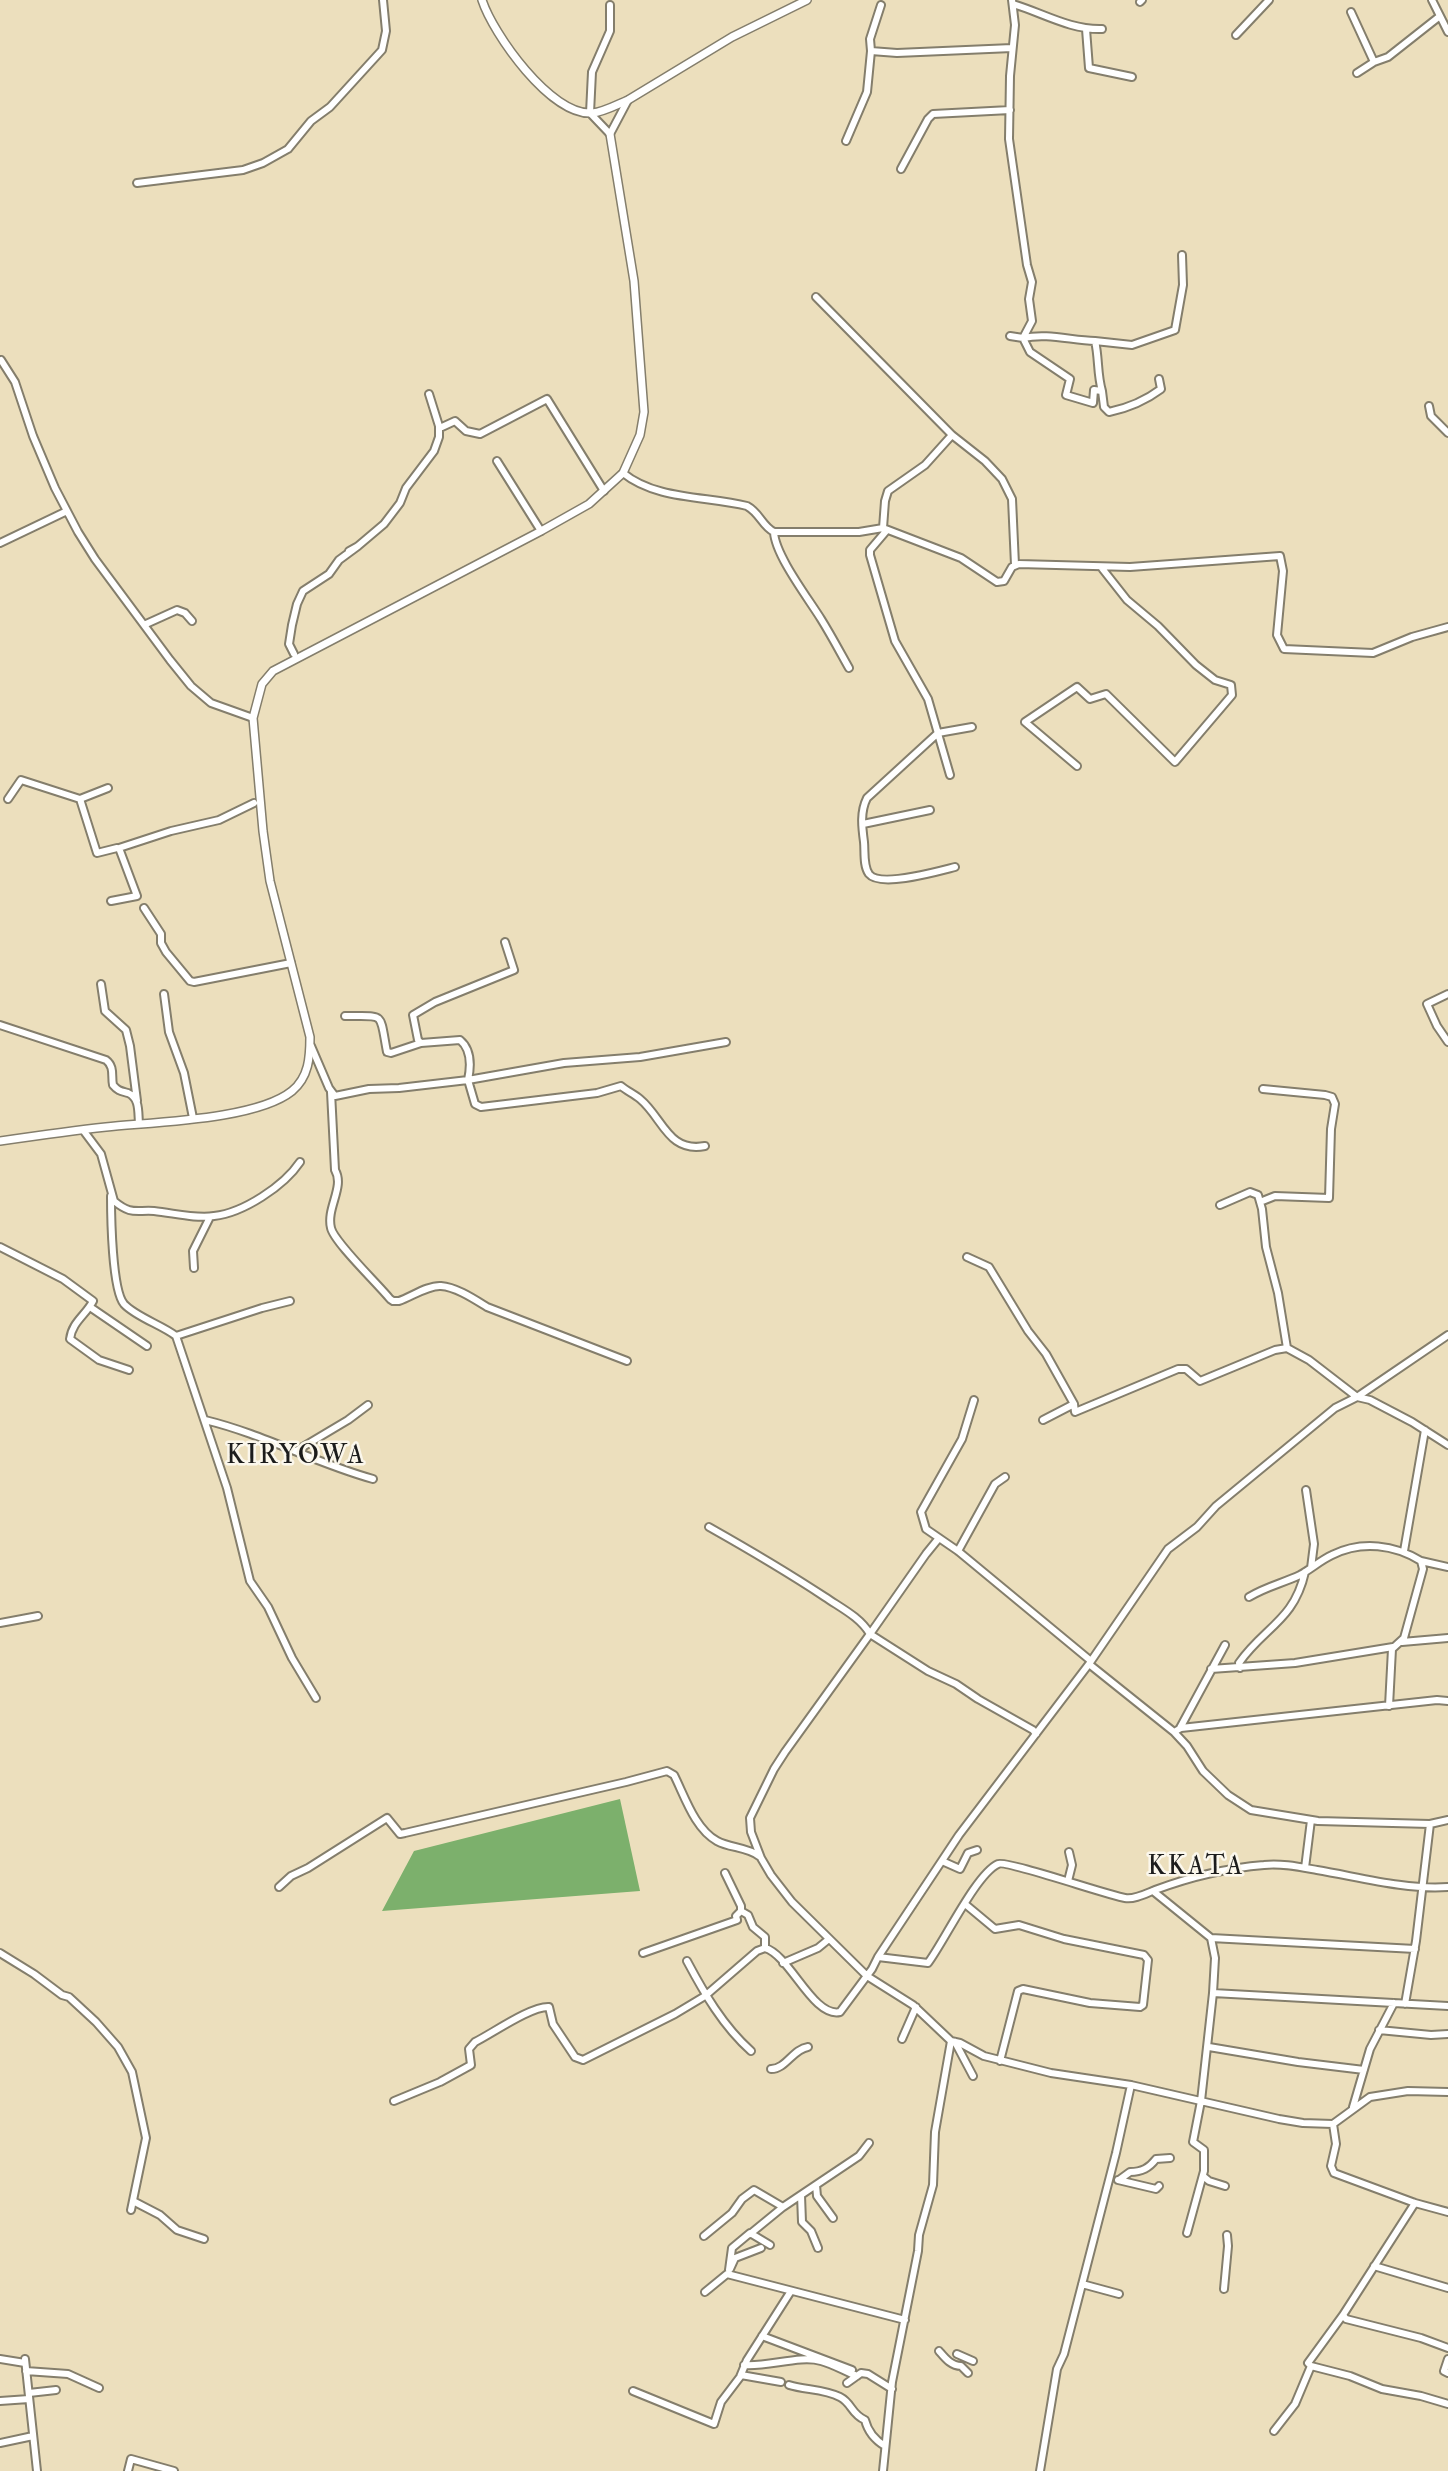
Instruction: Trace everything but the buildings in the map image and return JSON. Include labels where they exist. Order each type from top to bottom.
[{"type":"street","points":[[137,183],[243,170],[263,163],[288,149],[311,121],[330,107],[382,50],[386,31],[383,0]]},
{"type":"street","points":[[482,0],[524,70],[547,92],[565,104],[590,113],[610,134],[634,281],[643,412],[640,435],[623,472],[589,504],[273,671],[262,684],[253,718],[265,850],[310,1045],[331,1092],[335,1170],[339,1177],[330,1226],[345,1249],[393,1301],[442,1286],[471,1297],[487,1307],[627,1361]]},
{"type":"street","points":[[590,113],[628,100],[732,37],[807,0]]},
{"type":"street","points":[[1236,35],[1269,0]]},
{"type":"street","points":[[1432,0],[1448,32]]},
{"type":"street","points":[[1023,338],[1032,321],[1029,299],[1032,282],[1027,265],[1010,139],[1012,48],[1016,25],[1013,2],[1053,20],[1086,29],[1102,29]]},
{"type":"street","points":[[590,113],[592,72],[610,31],[610,5]]},
{"type":"street","points":[[846,141],[867,92],[870,38],[881,5]]},
{"type":"street","points":[[1351,12],[1374,62]]},
{"type":"street","points":[[1357,73],[1388,57],[1440,16]]},
{"type":"street","points":[[1086,29],[1089,68],[1132,77]]},
{"type":"street","points":[[871,51],[1012,48]]},
{"type":"street","points":[[610,134],[628,100]]},
{"type":"street","points":[[901,169],[933,114],[1010,110]]},
{"type":"street","points":[[1010,336],[1023,338],[1040,335],[1132,345],[1175,330],[1183,285],[1182,256]]},
{"type":"street","points":[[816,297],[952,435],[985,461],[1002,479],[1012,499],[1015,565]]},
{"type":"street","points":[[1023,338],[1030,352],[1070,379],[1066,395],[1093,403],[1094,390],[1102,391]]},
{"type":"street","points":[[1094,341],[1099,355],[1098,377],[1104,407],[1109,412],[1126,408],[1152,396],[1161,389],[1159,379]]},
{"type":"street","points":[[1,360],[15,382],[33,436],[67,511],[95,559],[191,686],[211,703],[253,718]]},
{"type":"street","points":[[294,654],[289,644],[297,604],[303,591],[329,574],[339,560],[384,524],[434,452],[439,426],[429,394]]},
{"type":"street","points":[[439,426],[443,427],[455,421],[466,431],[480,434],[547,399],[604,491]]},
{"type":"street","points":[[1429,406],[1431,416],[1448,433]]},
{"type":"street","points":[[950,775],[928,699],[895,641],[870,550],[885,529],[885,501],[888,491],[925,465],[952,435]]},
{"type":"street","points":[[497,461],[541,531]]},
{"type":"street","points":[[623,472],[635,483],[651,488],[747,506],[757,512],[765,525],[774,532],[859,532],[885,529],[961,558],[997,582],[1004,581],[1015,565],[1101,567],[1190,564],[1280,556],[1283,571],[1277,635],[1284,649],[1373,653],[1412,637],[1448,627]]},
{"type":"street","points":[[0,543],[67,511]]},
{"type":"street","points":[[774,532],[774,539],[791,574],[820,617],[849,668]]},
{"type":"street","points":[[1077,766],[1025,722],[1077,687],[1090,699],[1105,694],[1175,762],[1232,695],[1231,685],[1215,680],[1196,665],[1128,600],[1101,567]]},
{"type":"street","points":[[146,624],[177,610],[185,613],[192,621]]},
{"type":"street","points":[[955,867],[895,880],[876,879],[869,874],[866,867],[862,807],[867,798],[938,733],[972,727]]},
{"type":"street","points":[[8,799],[22,780],[80,799],[97,853],[117,848]]},
{"type":"street","points":[[111,901],[137,896],[119,848],[171,831],[219,820],[254,803]]},
{"type":"street","points":[[863,824],[930,810]]},
{"type":"street","points":[[144,908],[161,934],[161,943],[166,952],[190,981],[291,963]]},
{"type":"street","points":[[421,1044],[413,1015],[435,1002],[514,970],[505,942]]},
{"type":"street","points":[[101,984],[105,1011],[126,1030],[139,1124]]},
{"type":"street","points":[[163,994],[169,1032],[184,1073],[193,1118]]},
{"type":"street","points":[[1448,994],[1427,1004],[1448,1042]]},
{"type":"street","points":[[345,1016],[369,1014],[377,1017],[382,1022],[387,1052],[391,1054],[421,1044],[457,1040],[463,1042],[468,1050],[468,1080],[475,1104],[481,1107],[597,1093],[621,1086],[641,1099],[673,1138],[692,1149],[705,1146]]},
{"type":"street","points":[[0,1025],[106,1060],[113,1072],[113,1086],[116,1090],[131,1094],[137,1101]]},
{"type":"street","points":[[331,1092],[339,1097],[369,1089],[468,1080],[565,1063],[640,1057],[726,1042]]},
{"type":"street","points":[[0,1141],[254,1108],[290,1092],[299,1085],[308,1069],[310,1045]]},
{"type":"street","points":[[1260,1202],[1275,1196],[1329,1198],[1331,1129],[1335,1104],[1332,1097],[1325,1095],[1263,1089]]},
{"type":"street","points":[[83,1130],[101,1154],[111,1196],[113,1259],[122,1300],[128,1307],[176,1336],[227,1488],[250,1581],[268,1607],[292,1658],[316,1698]]},
{"type":"street","points":[[111,1196],[129,1212],[153,1211],[209,1217],[234,1210],[272,1190],[290,1177],[300,1162]]},
{"type":"street","points":[[1220,1205],[1253,1192],[1258,1195],[1287,1348]]},
{"type":"street","points":[[194,1268],[193,1251],[209,1217]]},
{"type":"street","points":[[0,1247],[81,1290],[93,1301],[78,1319],[70,1339],[99,1360],[129,1370]]},
{"type":"street","points":[[967,1256],[989,1267],[1028,1331],[1046,1353],[1074,1404],[1075,1412],[1178,1369],[1186,1369],[1200,1381],[1275,1350],[1287,1348],[1309,1360],[1357,1397],[1370,1400],[1448,1445]]},
{"type":"street","points":[[176,1336],[290,1301]]},
{"type":"street","points":[[90,1307],[147,1346]]},
{"type":"street","points":[[765,1948],[775,1954],[815,2000],[834,2013],[840,2012],[867,1976],[942,1861],[1003,1775],[1090,1662],[1168,1549],[1335,1408],[1357,1397],[1448,1335]]},
{"type":"street","points":[[974,1400],[962,1438],[921,1512],[926,1529],[958,1551],[1090,1662],[1177,1730],[1203,1771],[1240,1804],[1260,1812],[1311,1820],[1373,1824],[1430,1824],[1448,1821]]},
{"type":"street","points":[[1043,1420],[1074,1404]]},
{"type":"street","points":[[296,1451],[368,1405]]},
{"type":"street","points":[[205,1420],[237,1428],[342,1470],[373,1479]]},
{"type":"street","points":[[1404,1550],[1425,1430]]},
{"type":"street","points":[[958,1551],[995,1484],[1006,1477]]},
{"type":"street","points":[[1240,1668],[1239,1663],[1249,1649],[1283,1619],[1301,1591],[1314,1544],[1306,1490]]},
{"type":"street","points":[[709,1527],[848,1612],[864,1625],[870,1634],[928,1671],[956,1684],[1036,1734]]},
{"type":"street","points":[[761,1858],[751,1832],[752,1810],[785,1752],[939,1538]]},
{"type":"street","points":[[1250,1597],[1308,1570],[1333,1554],[1360,1547],[1404,1550],[1421,1561],[1448,1567]]},
{"type":"street","points":[[1402,1642],[1423,1569],[1421,1561]]},
{"type":"street","points":[[0,1623],[38,1616]]},
{"type":"street","points":[[1211,1669],[1295,1663],[1393,1647],[1402,1642],[1448,1638]]},
{"type":"street","points":[[1177,1730],[1225,1645]]},
{"type":"street","points":[[1389,1706],[1393,1647]]},
{"type":"street","points":[[1177,1730],[1448,1701]]},
{"type":"street","points":[[279,1887],[291,1876],[387,1818],[400,1834],[626,1783],[667,1771],[674,1775],[706,1833],[718,1841],[753,1851],[761,1858],[792,1902],[867,1976],[916,2007],[953,2042],[973,2076]]},
{"type":"street","points":[[1305,1868],[1311,1820]]},
{"type":"street","points":[[1405,2004],[1415,1949],[1430,1824]]},
{"type":"street","points":[[942,1861],[960,1869],[968,1853],[977,1850]]},
{"type":"street","points":[[1068,1881],[1072,1865],[1069,1852]]},
{"type":"street","points":[[878,1957],[928,1963],[965,1904],[991,1870],[1000,1863],[1132,1899],[1203,1875],[1277,1865],[1423,1888],[1448,1887]]},
{"type":"street","points":[[643,1952],[737,1920],[741,1906],[725,1873]]},
{"type":"street","points":[[1153,1891],[1211,1938],[1415,1949]]},
{"type":"street","points":[[965,1904],[995,1929],[1019,1926],[1108,1949],[1144,1955],[1148,1960],[1143,2004],[1140,2007],[1090,2003],[1023,1989],[1018,1991],[1000,2061]]},
{"type":"street","points":[[741,1911],[748,1915],[753,1927],[765,1937],[765,1948]]},
{"type":"street","points":[[1187,2233],[1203,2176],[1204,2150],[1193,2142],[1209,2047],[1215,1958],[1211,1938]]},
{"type":"street","points":[[783,1963],[818,1948],[829,1939]]},
{"type":"street","points":[[394,2101],[440,2082],[471,2065],[469,2049],[475,2042],[544,2006],[549,2007],[553,2024],[575,2057],[583,2060],[705,1996],[757,1951],[765,1948]]},
{"type":"street","points":[[0,1953],[69,1997],[96,2021],[118,2047],[132,2072],[146,2137],[131,2210]]},
{"type":"street","points":[[687,1961],[705,1996],[739,2040],[751,2051]]},
{"type":"street","points":[[1213,1993],[1448,2006]]},
{"type":"street","points":[[1353,2108],[1370,2049],[1394,2004]]},
{"type":"street","points":[[902,2039],[916,2007]]},
{"type":"street","points":[[1379,2030],[1448,2034]]},
{"type":"street","points":[[953,2042],[984,2056],[1051,2073],[1131,2085],[1303,2123],[1333,2123],[1365,2100],[1378,2095],[1408,2091],[1448,2092]]},
{"type":"street","points":[[883,2471],[892,2389],[919,2235],[933,2185],[935,2132],[953,2042]]},
{"type":"street","points":[[771,2069],[779,2069],[800,2048],[808,2047]]},
{"type":"street","points":[[1209,2047],[1364,2070]]},
{"type":"street","points":[[1040,2471],[1057,2369],[1064,2354],[1110,2178],[1131,2085]]},
{"type":"street","points":[[1333,2123],[1336,2144],[1331,2166],[1334,2174],[1448,2212]]},
{"type":"street","points":[[728,2272],[732,2248],[783,2207],[859,2156],[870,2143]]},
{"type":"street","points":[[1119,2180],[1130,2172],[1151,2167],[1156,2159],[1170,2158]]},
{"type":"street","points":[[1203,2176],[1226,2186]]},
{"type":"street","points":[[1110,2178],[1156,2189],[1159,2186]]},
{"type":"street","points":[[816,2185],[817,2196],[833,2218]]},
{"type":"street","points":[[704,2236],[732,2213],[741,2199],[754,2190],[783,2207]]},
{"type":"street","points":[[802,2195],[802,2222],[811,2231],[818,2248]]},
{"type":"street","points":[[133,2201],[160,2215],[177,2230],[204,2239]]},
{"type":"street","points":[[1273,2431],[1295,2404],[1311,2366],[1308,2363],[1312,2355],[1343,2315],[1415,2203]]},
{"type":"street","points":[[750,2234],[770,2245]]},
{"type":"street","points":[[1224,2289],[1227,2235]]},
{"type":"street","points":[[705,2292],[728,2272],[735,2258],[761,2248]]},
{"type":"street","points":[[1374,2266],[1448,2288]]},
{"type":"street","points":[[728,2272],[905,2320]]},
{"type":"street","points":[[1082,2284],[1119,2294]]},
{"type":"street","points":[[633,2392],[714,2424],[721,2402],[741,2375],[744,2365],[791,2291]]},
{"type":"street","points":[[1343,2315],[1346,2319],[1448,2348]]},
{"type":"street","points":[[762,2336],[775,2343],[825,2358],[858,2375]]},
{"type":"street","points":[[939,2351],[946,2359],[961,2366],[968,2373]]},
{"type":"street","points":[[957,2354],[973,2361]]},
{"type":"street","points":[[0,2359],[25,2361],[37,2471]]},
{"type":"street","points":[[1448,2359],[1444,2371],[1448,2373]]},
{"type":"street","points":[[744,2365],[767,2365],[797,2360],[822,2361],[858,2375],[868,2374],[892,2389]]},
{"type":"street","points":[[1311,2366],[1350,2376],[1382,2389],[1448,2404]]},
{"type":"street","points":[[26,2371],[68,2374],[99,2388]]},
{"type":"street","points":[[741,2375],[781,2382]]},
{"type":"street","points":[[847,2383],[858,2375]]},
{"type":"street","points":[[789,2385],[830,2393],[845,2400],[856,2417],[865,2420],[867,2429],[885,2446]]},
{"type":"street","points":[[0,2401],[56,2389]]},
{"type":"street","points":[[0,2444],[33,2436]]},
{"type":"street","points":[[128,2471],[131,2459],[174,2471]]},
{"type":"green space","points":[[620,1799],[640,1891],[382,1911],[414,1851]]},
{"type":"district","name":"KIRYOWA","points":[[296,1457]]},
{"type":"district","name":"KKATA","points":[[1196,1868]]}]
